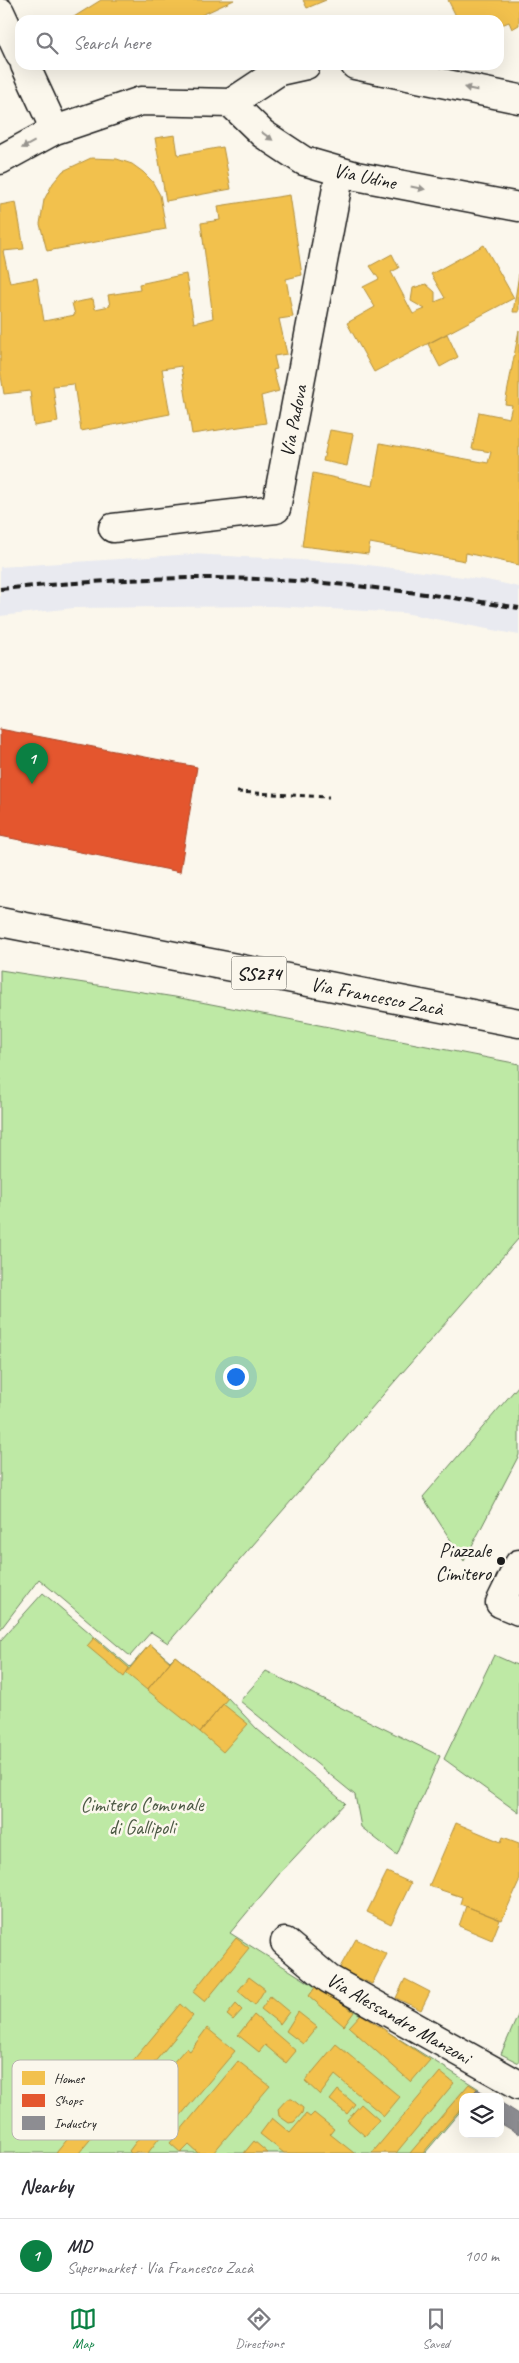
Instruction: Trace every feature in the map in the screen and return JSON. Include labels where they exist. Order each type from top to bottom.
[{"type":"street","points":[[0,12],[15,44]]},
{"type":"street","points":[[27,70],[56,130]]},
{"type":"street","points":[[0,160],[56,130],[141,101],[231,103],[279,71],[284,70]]},
{"type":"street","points":[[378,70],[519,100]]},
{"type":"street","name":"Via Udine","points":[[231,103],[263,134],[304,161],[340,172],[519,207]]},
{"type":"street","name":"Via Padova","points":[[113,528],[276,509],[340,172]]},
{"type":"street","name":"Via Francesco Zacà","points":[[0,922],[519,1023]]},
{"type":"street","points":[[519,1564],[500,1603],[519,1611]]},
{"type":"street","name":"Via Alessandro Manzoni","points":[[285,1942],[329,1980],[519,2085]]},
{"type":"path","points":[[237,792],[329,797]]},
{"type":"shaded area","points":[[193,554],[352,563],[487,580],[519,587],[519,635],[404,613],[274,606],[74,608],[0,616],[0,567]]},
{"type":"green space","points":[[0,970],[175,997],[519,1064],[519,1238],[168,1643],[151,1632],[130,1656],[39,1579],[0,1630]]},
{"type":"green space","points":[[519,1385],[519,1455],[464,1561],[423,1497]]},
{"type":"green space","name":"Cimitero Comunale di Gallipoli","points":[[43,1593],[130,1667],[150,1644],[170,1661],[175,1656],[228,1698],[257,1729],[345,1803],[280,1873],[230,1933],[479,2089],[476,2093],[459,2093],[459,2113],[425,2153],[0,2153],[0,1641]]},
{"type":"green space","points":[[494,1655],[519,1666],[519,1813],[444,1759]]},
{"type":"green space","points":[[266,1671],[440,1756],[397,1855],[361,1827],[355,1795],[240,1701]]},
{"type":"green space","points":[[519,2013],[519,2063],[501,2054]]},
{"type":"building: Homes","points":[[101,0],[234,0],[202,15],[77,15]]},
{"type":"building: Homes","points":[[303,0],[326,0],[307,8]]},
{"type":"building: Homes","points":[[448,0],[519,0],[519,25],[512,29],[509,22],[504,24],[504,15],[456,15]]},
{"type":"building: Homes","points":[[175,135],[178,155],[223,147],[231,189],[166,201],[155,138]]},
{"type":"building: Homes","points":[[91,158],[117,159],[132,164],[143,172],[152,181],[160,195],[166,229],[47,251],[40,224],[44,200],[53,183],[63,171]]},
{"type":"building: Homes","points":[[290,195],[302,275],[286,279],[293,317],[279,319],[287,354],[274,356],[277,369],[273,370],[279,391],[261,396],[266,423],[192,434],[181,366],[162,369],[170,414],[81,431],[74,384],[53,386],[58,422],[34,426],[30,391],[4,394],[0,370],[0,205],[16,202],[24,249],[3,251],[10,283],[37,278],[44,321],[75,315],[72,303],[93,299],[95,309],[110,306],[108,295],[140,290],[139,284],[186,274],[194,323],[213,318],[201,223],[220,220],[218,206]]},
{"type":"building: Homes","points":[[484,245],[514,298],[374,372],[347,323],[375,307],[363,287],[379,279],[370,266],[392,254],[399,268],[391,272],[413,314],[425,309],[411,301],[413,288],[426,284],[435,292],[435,302],[445,298],[431,274]]},
{"type":"building: Homes","points":[[519,274],[519,312],[513,312]]},
{"type":"building: Homes","points":[[519,330],[519,565],[466,553],[465,561],[370,543],[368,554],[302,546],[313,473],[373,486],[380,443],[488,463],[491,452],[472,449],[479,412],[509,418],[512,405],[505,404]]},
{"type":"building: Homes","points":[[447,334],[458,357],[440,367],[428,344]]},
{"type":"building: Homes","points":[[330,430],[353,434],[347,466],[323,461]]},
{"type":"building: Homes","points":[[94,1638],[129,1668],[124,1677],[87,1646]]},
{"type":"building: Homes","points":[[150,1644],[170,1662],[147,1690],[126,1673]]},
{"type":"building: Homes","points":[[175,1656],[228,1698],[200,1732],[147,1690]]},
{"type":"building: Homes","points":[[223,1704],[248,1724],[223,1752],[200,1732]]},
{"type":"building: Homes","points":[[456,1823],[501,1842],[503,1837],[519,1843],[519,1882],[502,1920],[460,1904],[462,1897],[429,1886]]},
{"type":"building: Homes","points":[[387,1872],[411,1883],[391,1924],[367,1912]]},
{"type":"building: Homes","points":[[466,1906],[500,1920],[492,1940],[459,1926]]},
{"type":"building: Homes","points":[[236,1938],[249,1948],[205,2002],[193,1992]]},
{"type":"building: Homes","points":[[356,1939],[387,1954],[372,1984],[339,1969]]},
{"type":"building: Homes","points":[[249,1977],[265,1989],[255,2005],[238,1991]]},
{"type":"building: Homes","points":[[405,1979],[430,1992],[421,2010],[396,1998]]},
{"type":"building: Homes","points":[[316,1986],[354,2012],[344,2026],[309,1996]]},
{"type":"building: Homes","points":[[270,1996],[289,2012],[280,2024],[261,2009]]},
{"type":"building: Homes","points":[[180,2004],[193,2016],[156,2060],[133,2060]]},
{"type":"building: Homes","points":[[236,2004],[242,2010],[233,2020],[227,2015]]},
{"type":"building: Homes","points":[[298,2012],[317,2027],[303,2044],[286,2031]]},
{"type":"building: Homes","points":[[361,2014],[430,2060],[411,2082],[349,2027]]},
{"type":"building: Homes","points":[[254,2015],[296,2051],[286,2063],[265,2045],[259,2052],[238,2035]]},
{"type":"building: Homes","points":[[207,2028],[235,2051],[178,2119],[178,2060],[175,2060],[186,2048],[190,2051]]},
{"type":"building: Homes","points":[[336,2044],[400,2097],[384,2116],[335,2075],[320,2095],[305,2081]]},
{"type":"building: Homes","points":[[238,2061],[270,2086],[213,2153],[198,2153],[189,2145],[181,2153],[170,2143],[172,2140],[178,2140],[178,2133]]},
{"type":"building: Homes","points":[[440,2072],[454,2083],[396,2153],[372,2153]]},
{"type":"building: Homes","points":[[469,2084],[477,2089],[474,2093],[461,2093]]},
{"type":"building: Homes","points":[[338,2090],[355,2104],[347,2114],[330,2100]]},
{"type":"building: Homes","points":[[459,2096],[459,2111],[423,2153],[410,2153]]},
{"type":"building: Homes","points":[[287,2099],[292,2099],[303,2108],[302,2113],[294,2122],[289,2123],[279,2116],[278,2109]]},
{"type":"building: Homes","points":[[361,2104],[379,2120],[365,2136],[347,2120]]},
{"type":"building: Homes","points":[[314,2113],[334,2129],[330,2134],[354,2153],[284,2153],[260,2134],[272,2118],[290,2133],[306,2114],[310,2117]]},
{"type":"building: Homes","points":[[67,2140],[90,2140],[79,2153],[56,2153]]},
{"type":"building: Homes","points":[[137,2140],[158,2140],[148,2153],[131,2153],[129,2151]]},
{"type":"building: Homes","points":[[254,2141],[268,2153],[244,2153]]},
{"type":"building: Shops","points":[[0,729],[197,767],[180,872],[0,836]]},
{"type":"building: Industry","points":[[477,2089],[484,2093],[474,2093]]},
{"type":"building: Industry","points":[[504,2105],[519,2114],[519,2134],[504,2125]]},
{"type":"railway","points":[[0,589],[179,578],[284,580],[441,596],[519,608]]},
{"type":"place","name":"MD","points":[[32,784]]},
{"type":"place","name":"Piazzale Cimitero","points":[[501,1561]]}]
